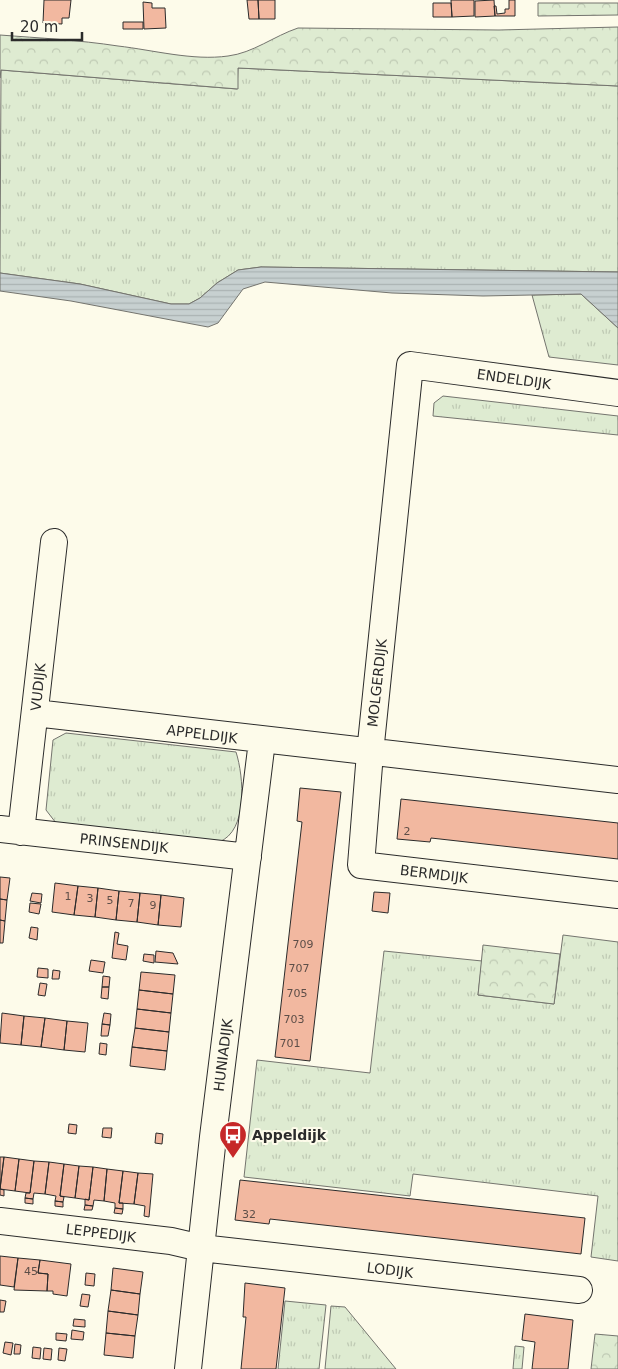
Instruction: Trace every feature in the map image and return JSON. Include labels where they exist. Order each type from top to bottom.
[{"type":"street","name":"ENDELDIJK","points":[[410,365],[618,393]]},
{"type":"street","name":"MOLGERDIJK","points":[[370,753],[410,365]]},
{"type":"street","name":"VUDIJK","points":[[11,831],[35,713],[54,542]]},
{"type":"street","name":"APPELDIJK","points":[[35,713],[370,753]]},
{"type":"street","name":"HUNIADIJK","points":[[188,1369],[262,741]]},
{"type":"street","points":[[370,753],[618,780]]},
{"type":"street","name":"BERMDIJK","points":[[370,753],[361,865],[618,895]]},
{"type":"street","name":"PRINSENDIJK","points":[[11,831],[248,857]]},
{"type":"street","name":"LEPPEDIJK","points":[[0,1221],[171,1241],[201,1248]]},
{"type":"street","name":"LODIJK","points":[[201,1248],[579,1290]]},
{"type":"green space","points":[[538,3],[618,3],[618,15],[538,16]]},
{"type":"green space","points":[[618,27],[618,86],[238,68],[238,89],[1,70],[0,78],[0,35],[89,42],[187,56],[215,57],[237,54],[255,48],[298,28],[499,30]]},
{"type":"green space","points":[[238,68],[618,86],[618,272],[261,267],[238,270],[189,304],[171,304],[80,284],[0,273],[1,70],[237,89]]},
{"type":"green space","points":[[581,294],[618,328],[618,365],[549,357],[532,295]]},
{"type":"green space","points":[[443,396],[618,416],[618,435],[433,416],[434,403]]},
{"type":"green space","points":[[66,733],[236,752],[242,789],[239,815],[235,827],[228,836],[219,842],[56,823],[46,810],[53,740]]},
{"type":"green space","points":[[563,935],[618,942],[618,1261],[591,1257],[598,1196],[413,1174],[410,1196],[244,1177],[257,1060],[370,1073],[384,951],[482,961],[478,995],[554,1004]]},
{"type":"green space","points":[[483,945],[560,954],[554,1004],[478,995]]},
{"type":"green space","points":[[285,1301],[326,1305],[319,1369],[278,1369]]},
{"type":"green space","points":[[331,1306],[345,1307],[396,1369],[325,1369]]},
{"type":"green space","points":[[595,1334],[618,1336],[618,1369],[591,1369]]},
{"type":"green space","points":[[515,1346],[524,1347],[522,1369],[513,1369]]},
{"type":"shaded area","points":[[261,267],[618,272],[618,328],[581,294],[483,296],[392,293],[265,282],[243,289],[218,323],[208,327],[71,301],[0,291],[0,273],[80,284],[171,304],[189,304],[238,270]]},
{"type":"building","points":[[44,0],[71,0],[69,18],[62,18],[62,24],[43,23]]},
{"type":"building","points":[[247,0],[258,0],[259,19],[249,19]]},
{"type":"building","points":[[258,0],[275,0],[275,19],[259,19]]},
{"type":"building","points":[[451,0],[474,0],[474,16],[452,17]]},
{"type":"building","points":[[494,0],[495,16],[475,17],[475,1]]},
{"type":"building","points":[[509,0],[515,0],[515,16],[495,16],[494,6],[496,6],[497,14],[505,13],[505,9],[509,9]]},
{"type":"building","points":[[143,2],[152,3],[152,8],[165,8],[166,28],[144,29]]},
{"type":"building","points":[[433,3],[451,3],[452,17],[433,17]]},
{"type":"building","points":[[123,22],[143,22],[143,29],[123,29]]},
{"type":"building","points":[[300,788],[341,792],[310,1061],[275,1057],[302,822],[297,821]]},
{"type":"building","points":[[401,799],[618,823],[618,859],[431,838],[430,842],[397,839]]},
{"type":"building","points":[[0,877],[10,878],[7,900],[0,899]]},
{"type":"building","points":[[55,883],[78,886],[74,915],[52,912]]},
{"type":"building","points":[[78,886],[98,888],[95,917],[74,915]]},
{"type":"building","points":[[98,888],[119,891],[116,920],[95,917]]},
{"type":"building","points":[[119,891],[140,893],[137,922],[116,920]]},
{"type":"building","points":[[374,892],[390,893],[388,913],[372,911]]},
{"type":"building","points":[[32,893],[42,894],[41,903],[30,901]]},
{"type":"building","points":[[140,893],[161,895],[158,925],[137,922]]},
{"type":"building","points":[[161,895],[184,898],[181,927],[158,925]]},
{"type":"building","points":[[0,899],[7,900],[5,921],[0,920]]},
{"type":"building","points":[[30,903],[41,904],[39,914],[29,912]]},
{"type":"building","points":[[0,920],[5,921],[3,943],[0,943]]},
{"type":"building","points":[[31,927],[38,928],[37,940],[29,938]]},
{"type":"building","points":[[115,932],[119,933],[117,944],[128,946],[126,960],[112,958]]},
{"type":"building","points":[[156,951],[173,953],[178,964],[155,962]]},
{"type":"building","points":[[144,954],[154,955],[154,963],[143,961]]},
{"type":"building","points":[[91,960],[105,962],[103,973],[89,971]]},
{"type":"building","points":[[38,968],[48,969],[48,978],[37,977]]},
{"type":"building","points":[[53,970],[60,971],[59,979],[52,979]]},
{"type":"building","points":[[141,972],[175,975],[173,994],[139,990]]},
{"type":"building","points":[[103,976],[110,977],[109,987],[102,987]]},
{"type":"building","points":[[40,983],[47,984],[45,996],[38,995]]},
{"type":"building","points":[[102,987],[109,987],[108,999],[101,998]]},
{"type":"building","points":[[139,990],[173,994],[171,1013],[137,1009]]},
{"type":"building","points":[[137,1009],[171,1013],[169,1032],[135,1028]]},
{"type":"building","points":[[2,1013],[24,1016],[21,1045],[0,1043]]},
{"type":"building","points":[[104,1013],[111,1014],[110,1025],[102,1024]]},
{"type":"building","points":[[24,1016],[45,1018],[41,1047],[21,1045]]},
{"type":"building","points":[[45,1018],[67,1021],[64,1050],[41,1047]]},
{"type":"building","points":[[67,1021],[88,1023],[85,1052],[64,1050]]},
{"type":"building","points":[[102,1024],[110,1025],[108,1036],[101,1036]]},
{"type":"building","points":[[135,1028],[169,1032],[167,1051],[132,1047]]},
{"type":"building","points":[[100,1043],[107,1044],[106,1055],[99,1054]]},
{"type":"building","points":[[132,1047],[167,1051],[165,1070],[130,1066]]},
{"type":"building","points":[[69,1124],[77,1125],[76,1134],[68,1133]]},
{"type":"building","points":[[103,1128],[112,1128],[111,1138],[102,1137]]},
{"type":"building","points":[[156,1133],[163,1134],[162,1144],[155,1143]]},
{"type":"building","points":[[0,1157],[4,1157],[0,1189]]},
{"type":"building","points":[[4,1157],[19,1159],[15,1191],[0,1189]]},
{"type":"building","points":[[19,1159],[34,1161],[30,1193],[15,1191]]},
{"type":"building","points":[[34,1161],[49,1162],[45,1194],[34,1193],[33,1199],[25,1198],[26,1193],[30,1193]]},
{"type":"building","points":[[49,1162],[64,1164],[60,1196],[64,1197],[63,1202],[55,1201],[56,1196],[45,1194]]},
{"type":"building","points":[[64,1164],[79,1166],[75,1198],[60,1196]]},
{"type":"building","points":[[79,1166],[93,1167],[89,1200],[75,1198]]},
{"type":"building","points":[[93,1167],[107,1169],[104,1201],[94,1200],[93,1206],[85,1205],[85,1199],[89,1200]]},
{"type":"building","points":[[107,1169],[123,1171],[119,1203],[123,1203],[123,1209],[115,1208],[115,1203],[104,1201]]},
{"type":"building","points":[[123,1171],[138,1173],[134,1204],[119,1203]]},
{"type":"building","points":[[138,1173],[153,1174],[149,1217],[144,1216],[145,1206],[134,1204]]},
{"type":"building","points":[[240,1180],[585,1218],[581,1254],[270,1219],[269,1224],[235,1220]]},
{"type":"building","points":[[0,1189],[4,1190],[4,1196],[0,1195]]},
{"type":"building","points":[[25,1198],[33,1199],[33,1204],[25,1203]]},
{"type":"building","points":[[55,1201],[63,1202],[63,1207],[55,1206]]},
{"type":"building","points":[[85,1205],[93,1206],[92,1210],[84,1210]]},
{"type":"building","points":[[115,1208],[123,1209],[122,1214],[114,1213]]},
{"type":"building","points":[[0,1256],[18,1258],[14,1287],[0,1285]]},
{"type":"building","points":[[18,1258],[40,1260],[38,1273],[48,1274],[47,1291],[14,1290]]},
{"type":"building","points":[[40,1260],[71,1264],[67,1296],[47,1291],[48,1274],[38,1273]]},
{"type":"building","points":[[113,1268],[143,1272],[140,1294],[111,1290]]},
{"type":"building","points":[[86,1273],[95,1274],[94,1286],[85,1285]]},
{"type":"building","points":[[245,1283],[285,1288],[276,1369],[241,1369],[246,1317],[243,1317]]},
{"type":"building","points":[[111,1290],[140,1294],[138,1315],[108,1311]]},
{"type":"building","points":[[82,1294],[90,1295],[88,1307],[80,1306]]},
{"type":"building","points":[[0,1300],[6,1301],[4,1312],[0,1312]]},
{"type":"building","points":[[108,1311],[138,1315],[135,1336],[106,1333]]},
{"type":"building","points":[[525,1314],[573,1320],[568,1369],[532,1369],[535,1342],[522,1340]]},
{"type":"building","points":[[74,1319],[85,1320],[85,1327],[73,1326]]},
{"type":"building","points":[[72,1330],[84,1332],[83,1340],[71,1339]]},
{"type":"building","points":[[56,1333],[67,1334],[66,1341],[56,1340]]},
{"type":"building","points":[[106,1333],[135,1336],[133,1358],[104,1355]]},
{"type":"building","points":[[5,1342],[13,1343],[11,1355],[3,1353]]},
{"type":"building","points":[[15,1344],[21,1345],[20,1354],[14,1354]]},
{"type":"building","points":[[33,1347],[41,1348],[40,1359],[32,1358]]},
{"type":"building","points":[[44,1348],[52,1349],[51,1360],[43,1359]]},
{"type":"building","points":[[59,1348],[67,1349],[65,1361],[58,1360]]},
{"type":"place","name":"Appeldijk","points":[[233,1159]]}]
